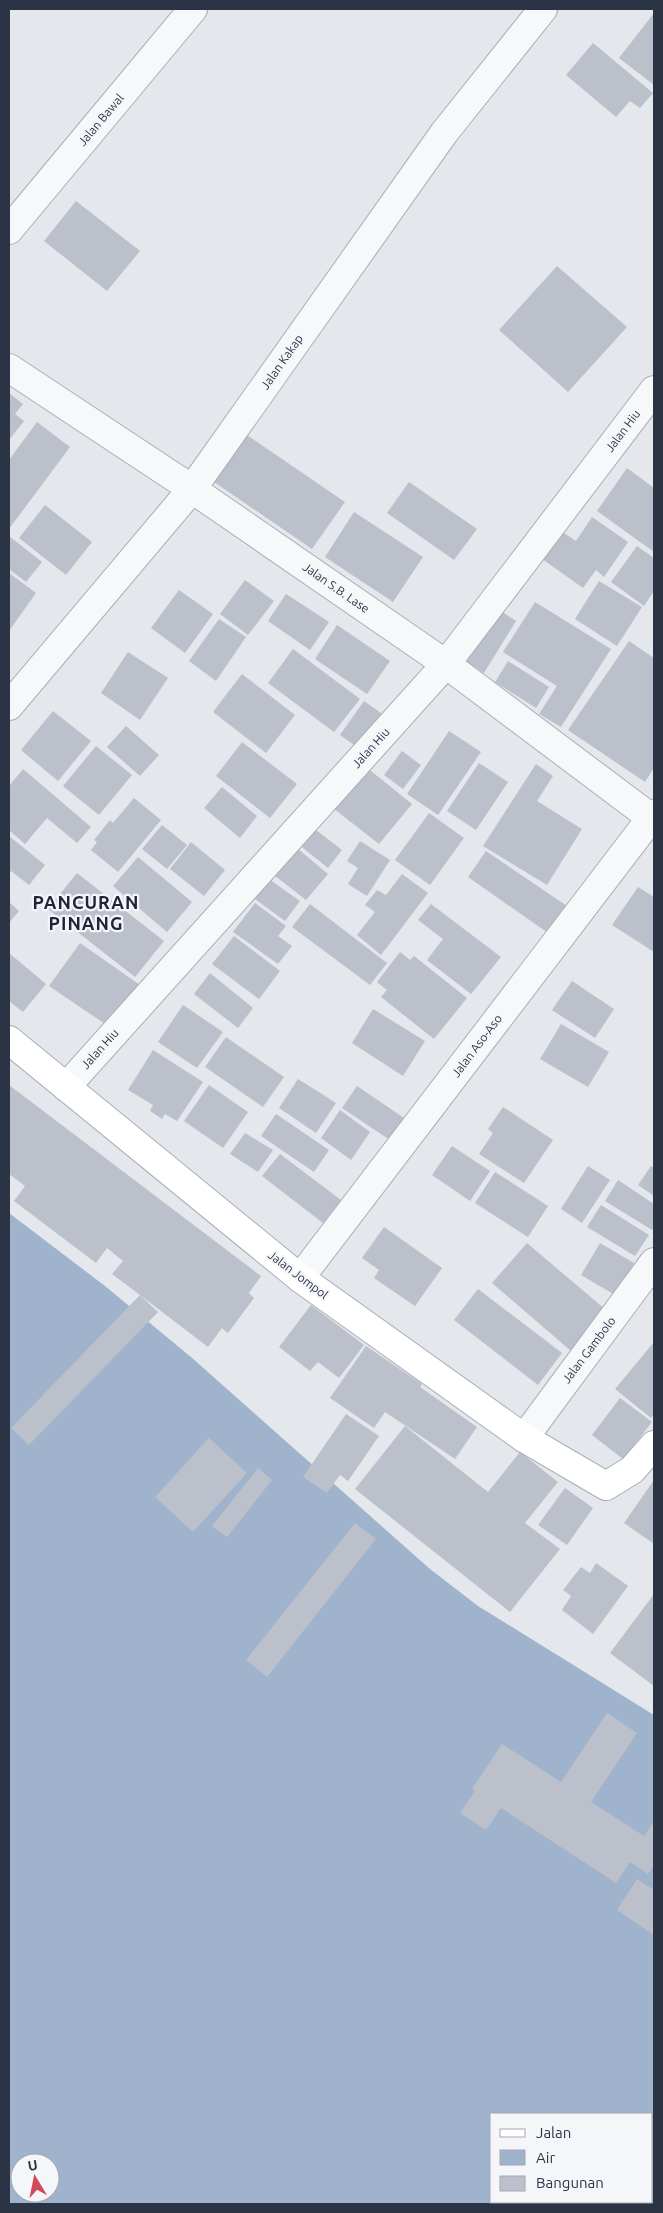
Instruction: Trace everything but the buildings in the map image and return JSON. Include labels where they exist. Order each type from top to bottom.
[{"type":"street","name":"Jalan Bawal","points":[[9,230],[193,9]]},
{"type":"street","name":"Jalan Kakap","points":[[9,706],[192,489],[444,133],[543,9]]},
{"type":"street","name":"Jalan S.B. Lase","points":[[9,368],[192,489],[446,664],[653,817]]},
{"type":"street","name":"Jalan Hiu","points":[[66,1087],[446,664],[654,390]]},
{"type":"street","name":"Jalan Aso-Aso","points":[[300,1278],[653,817]]},
{"type":"street","name":"Jalan Jompol","points":[[9,1040],[300,1278],[524,1438],[606,1486],[632,1470],[654,1445]]},
{"type":"street","name":"Jalan Gambolo","points":[[524,1438],[654,1262]]},
{"type":"water","points":[[9,1213],[105,1286],[191,1357],[430,1569],[478,1606],[654,1715],[654,2204],[9,2204]]},
{"type":"district","name":"PANCURAN PINANG","points":[[86,913]]}]
